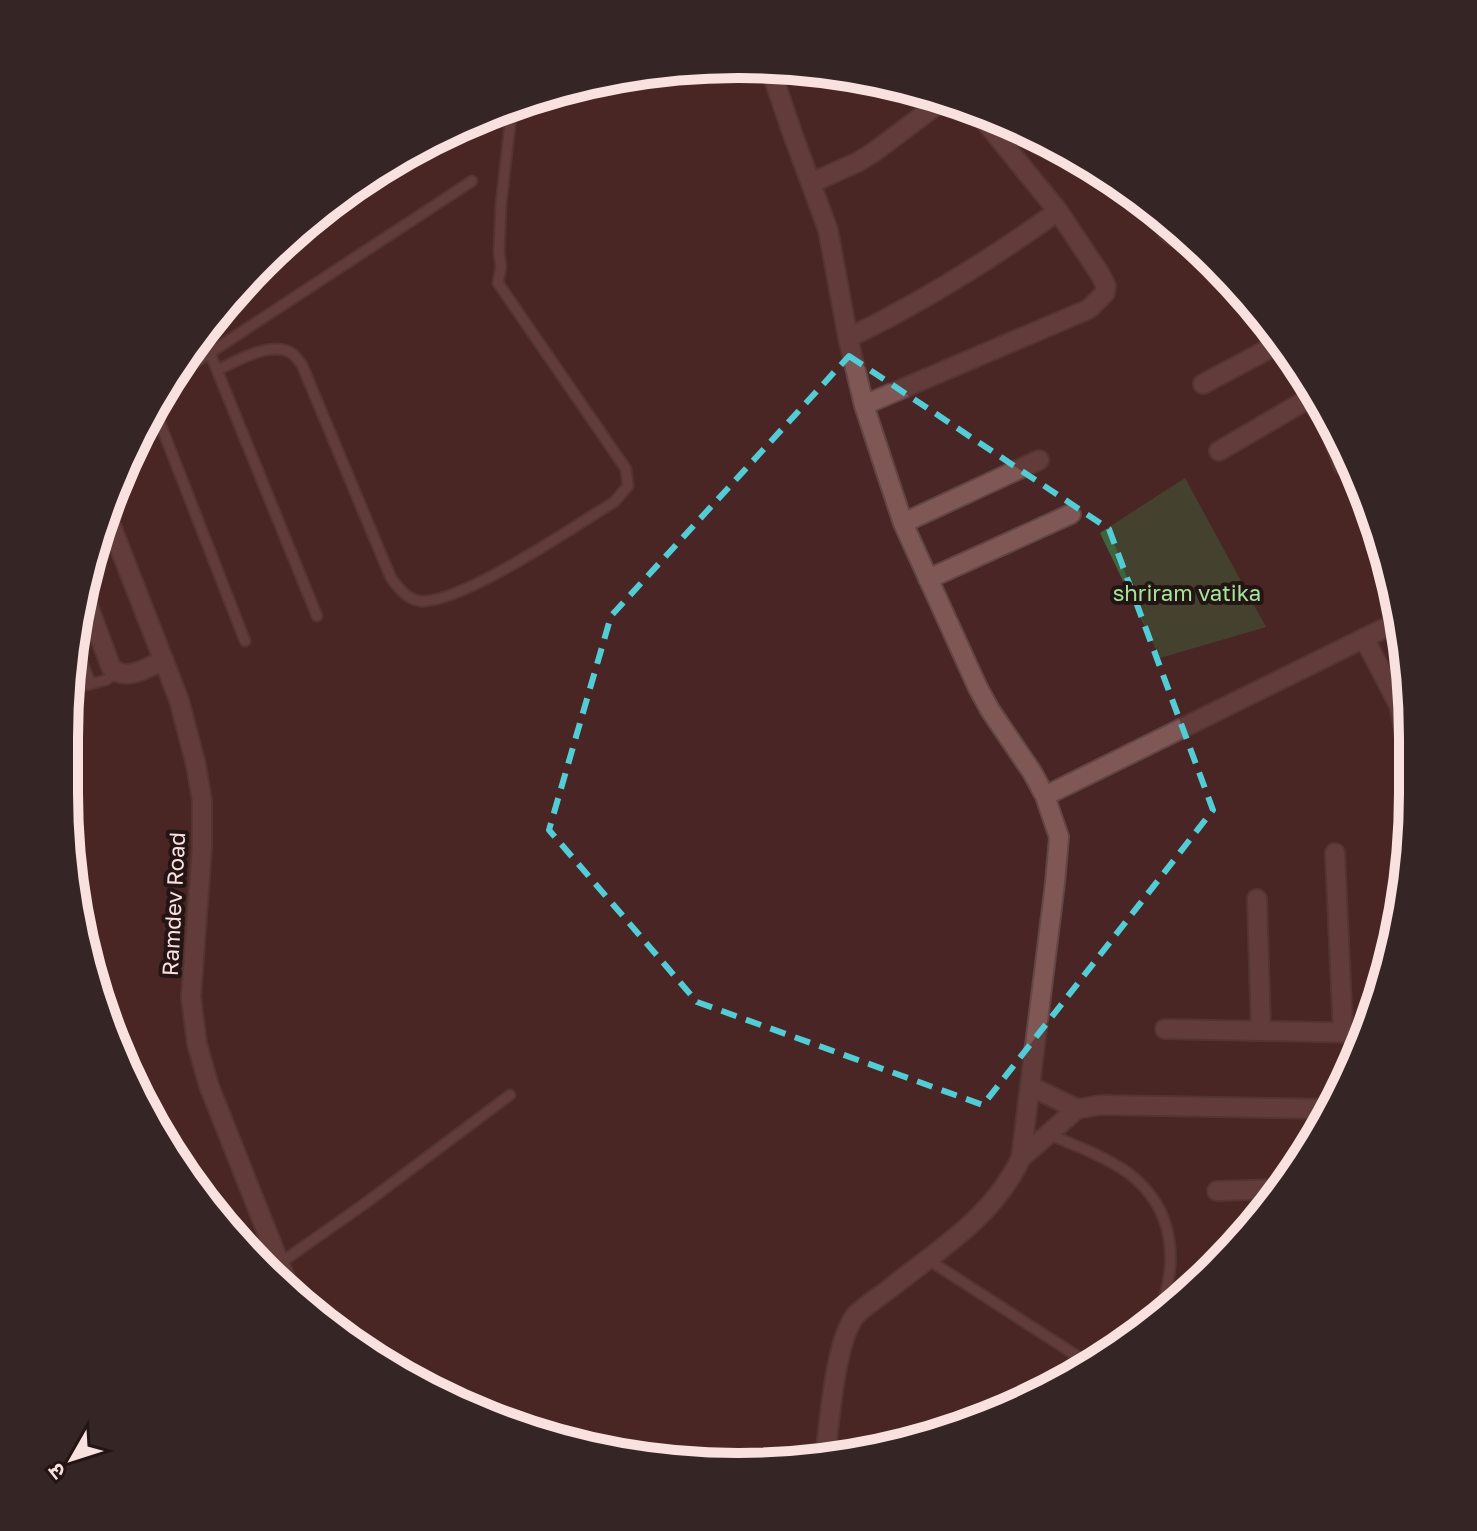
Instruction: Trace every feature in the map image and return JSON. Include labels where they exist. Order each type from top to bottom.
[{"type":"street","points":[[774,79],[828,230],[864,405],[903,523],[978,688],[1032,772],[1045,796],[1059,837],[1021,1158],[1000,1194],[983,1214],[855,1317],[842,1344],[826,1447]]},
{"type":"street","points":[[811,183],[858,162],[933,108]]},
{"type":"street","points":[[864,405],[1089,309],[1105,293],[1106,286],[1100,274],[1058,211],[990,128]]},
{"type":"street","points":[[848,338],[898,315],[994,257],[1058,211]]},
{"type":"street","points":[[1203,384],[1271,348]]},
{"type":"street","points":[[1219,451],[1306,400]]},
{"type":"street","points":[[903,523],[1039,460]]},
{"type":"street","points":[[928,579],[1071,514]]},
{"type":"street","name":"Ramdev Road","points":[[112,529],[179,700],[202,801],[202,848],[191,997],[197,1044],[209,1086],[281,1269]]},
{"type":"street","points":[[91,612],[111,667],[129,672],[164,660]]},
{"type":"street","points":[[1045,796],[1389,626]]},
{"type":"street","points":[[1364,638],[1398,703]]},
{"type":"street","points":[[1335,853],[1343,1032]]},
{"type":"street","points":[[1257,899],[1261,1031]]},
{"type":"street","points":[[1165,1029],[1354,1032]]},
{"type":"street","points":[[1030,1086],[1077,1109]]},
{"type":"street","points":[[1021,1158],[1077,1109],[1101,1105],[1319,1109]]},
{"type":"street","points":[[1217,1191],[1267,1189]]},
{"type":"lane","points":[[217,370],[270,348],[292,354],[302,365],[391,578],[408,597],[420,601],[450,595],[493,576],[614,502],[628,486],[626,469],[498,283],[501,204],[511,119]]},
{"type":"lane","points":[[196,362],[472,181]]},
{"type":"lane","points":[[210,353],[317,616]]},
{"type":"lane","points":[[159,421],[245,641]]},
{"type":"lane","points":[[83,664],[91,684]]},
{"type":"lane","points":[[80,687],[129,672]]},
{"type":"lane","points":[[279,1264],[510,1095]]},
{"type":"lane","points":[[1048,1134],[1128,1173],[1153,1198],[1167,1224],[1171,1245],[1171,1267],[1165,1297]]},
{"type":"lane","points":[[927,1259],[1080,1358]]},
{"type":"highlighted area","points":[[849,356],[1109,529],[1213,810],[983,1105],[697,1002],[549,830],[611,616]]},
{"type":"green space","name":"shriram vatika","points":[[1185,478],[1266,627],[1160,658],[1100,533]]}]
